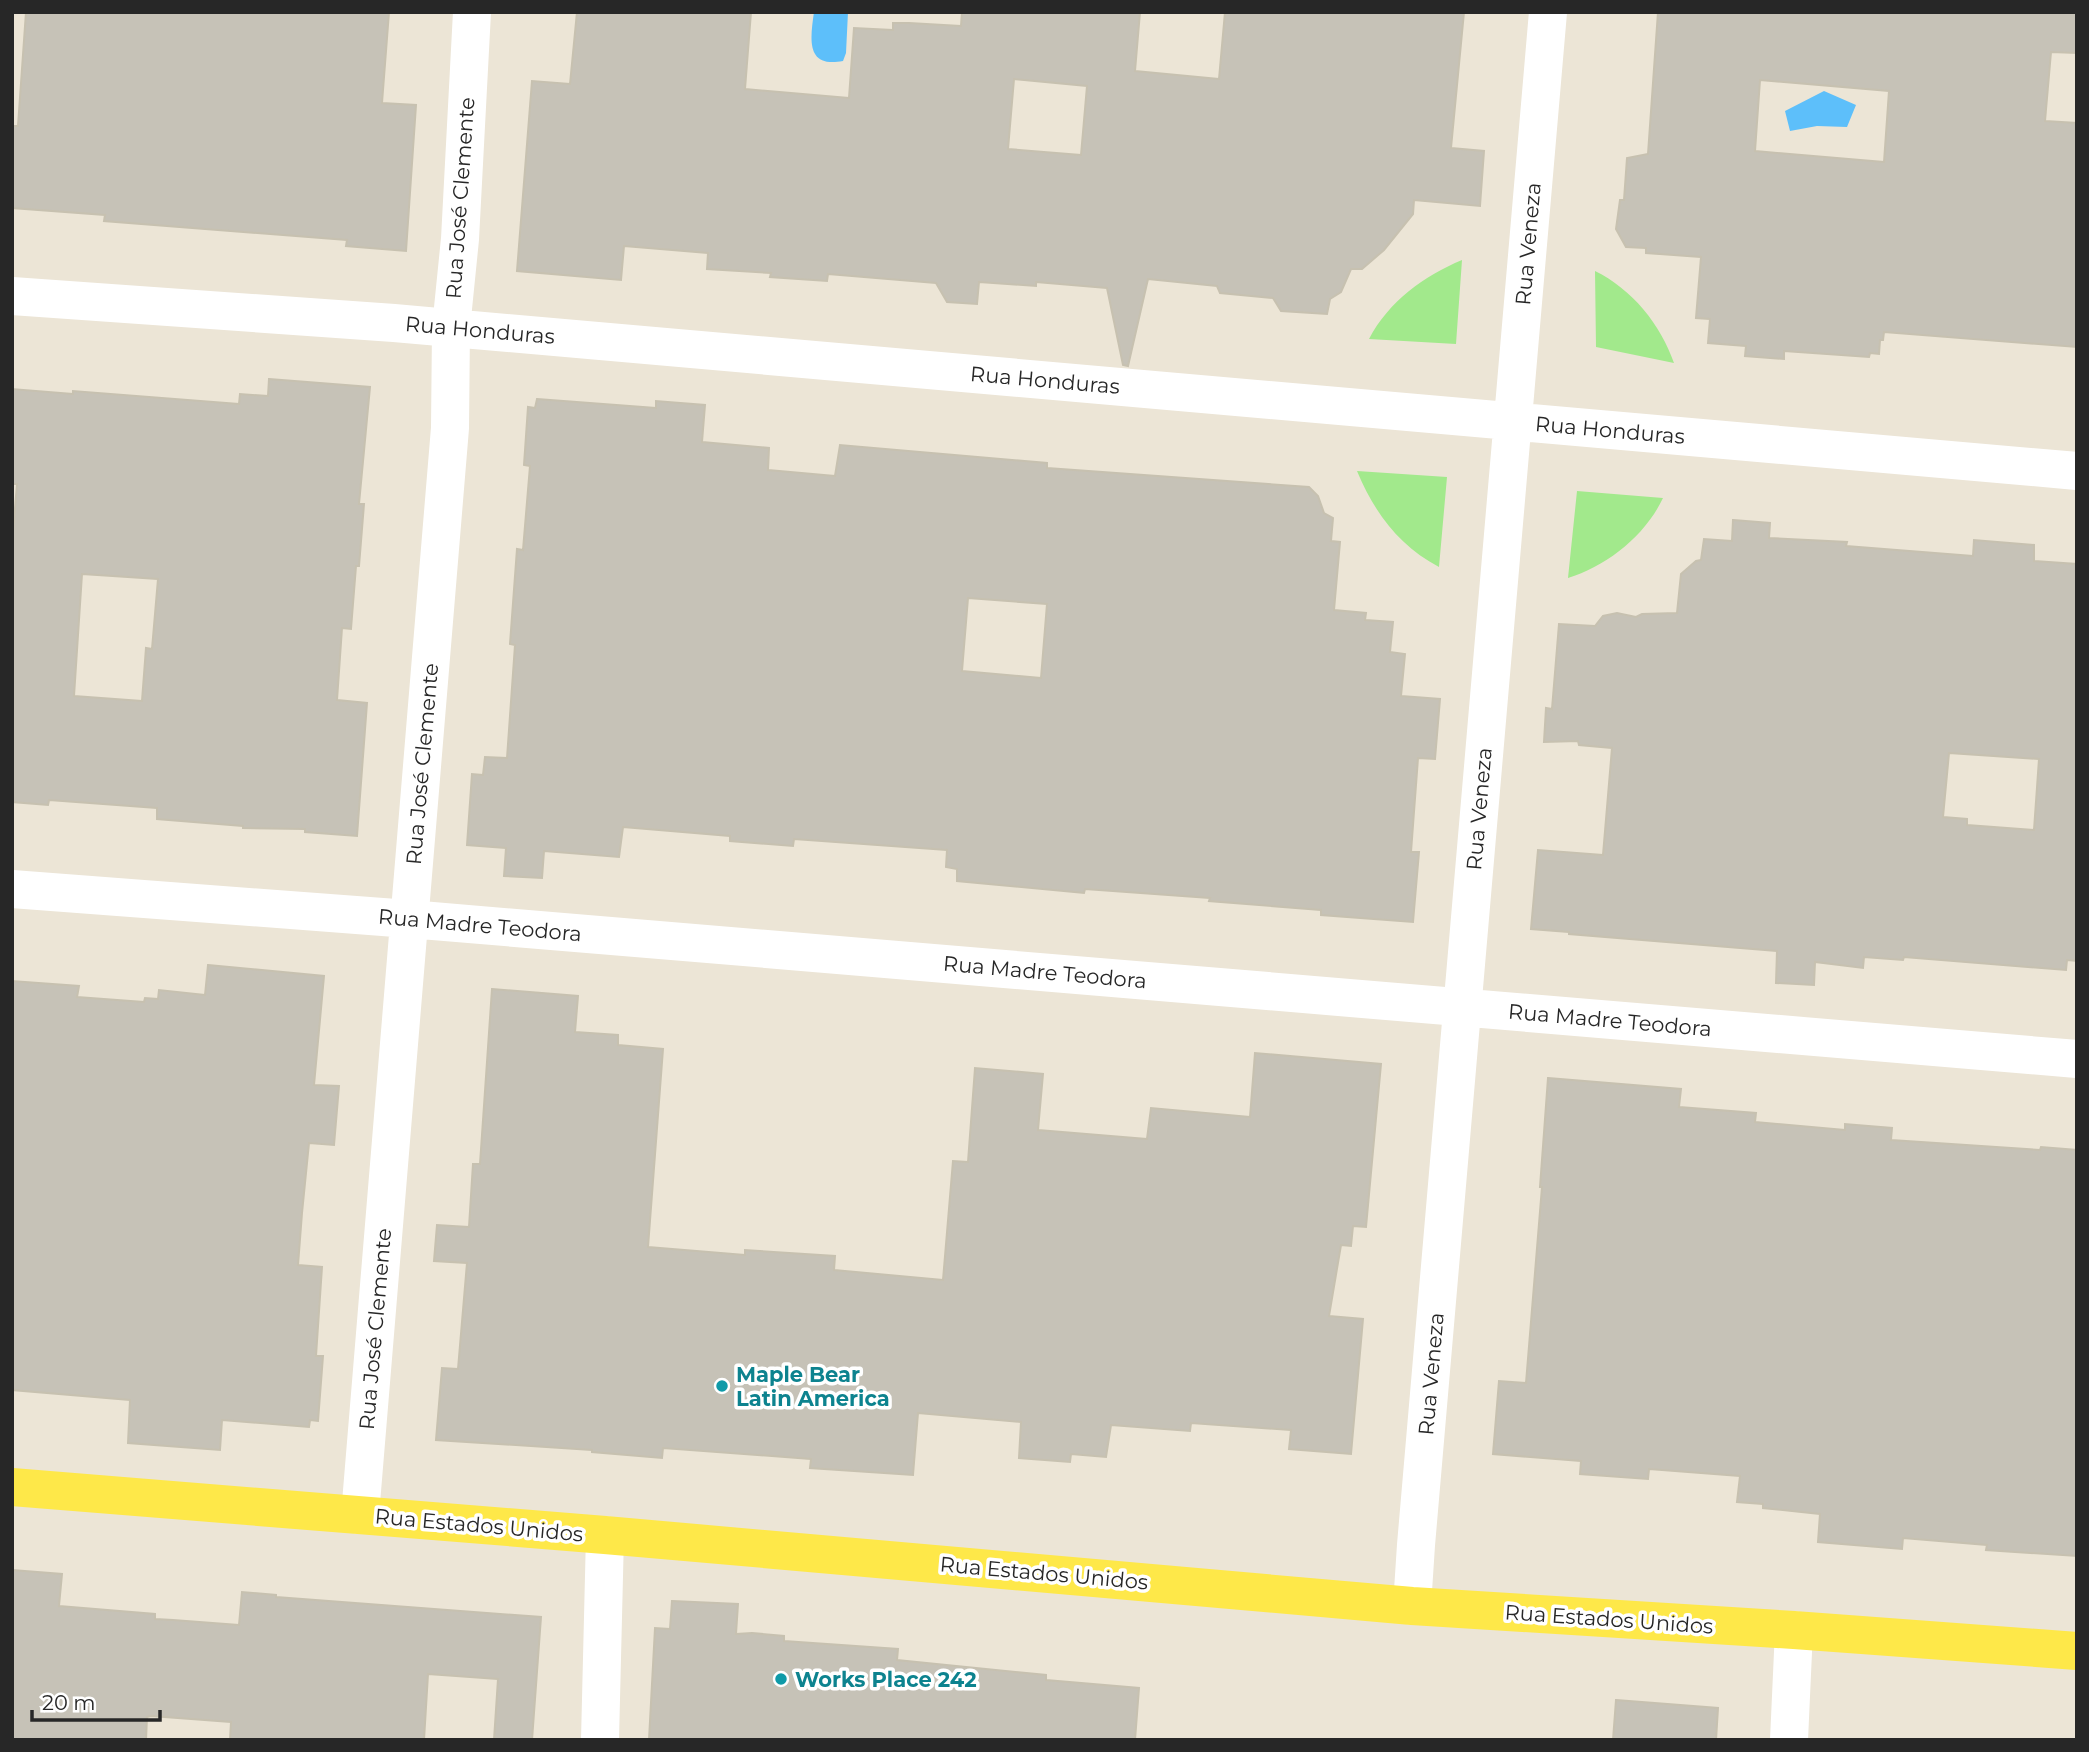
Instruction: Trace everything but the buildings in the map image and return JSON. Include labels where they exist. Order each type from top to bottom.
[{"type":"main road","name":"Rua Estados Unidos","points":[[12,1487],[605,1535],[1412,1606],[2077,1651]]},
{"type":"street","name":"Rua José Clemente","points":[[360,1515],[450,428],[451,328],[460,239],[472,12]]},
{"type":"street","name":"Rua Veneza","points":[[1412,1606],[1548,12]]},
{"type":"street","name":"Rua Honduras","points":[[12,296],[451,328],[2077,471]]},
{"type":"street","name":"Rua Madre Teodora","points":[[12,890],[409,919],[2077,1059]]},
{"type":"street","points":[[600,1740],[605,1535]]},
{"type":"street","points":[[1789,1740],[1794,1630]]},
{"type":"green space","points":[[1462,260],[1456,344],[1369,339],[1387,313],[1409,291]]},
{"type":"green space","points":[[1595,271],[1621,288],[1644,310],[1661,335],[1674,363],[1596,347]]},
{"type":"green space","points":[[1357,471],[1447,477],[1439,567],[1412,549],[1389,526],[1371,500]]},
{"type":"green space","points":[[1577,491],[1663,498],[1646,525],[1623,548],[1597,566],[1568,578]]},
{"type":"water","points":[[814,12],[848,12],[846,53],[843,61],[822,60],[813,50]]},
{"type":"water","points":[[1824,91],[1856,105],[1847,127],[1817,126],[1790,131],[1785,111]]},
{"type":"place","name":"Maple Bear Latin America","points":[[722,1386]]},
{"type":"place","name":"Works Place 242","points":[[781,1679]]}]
